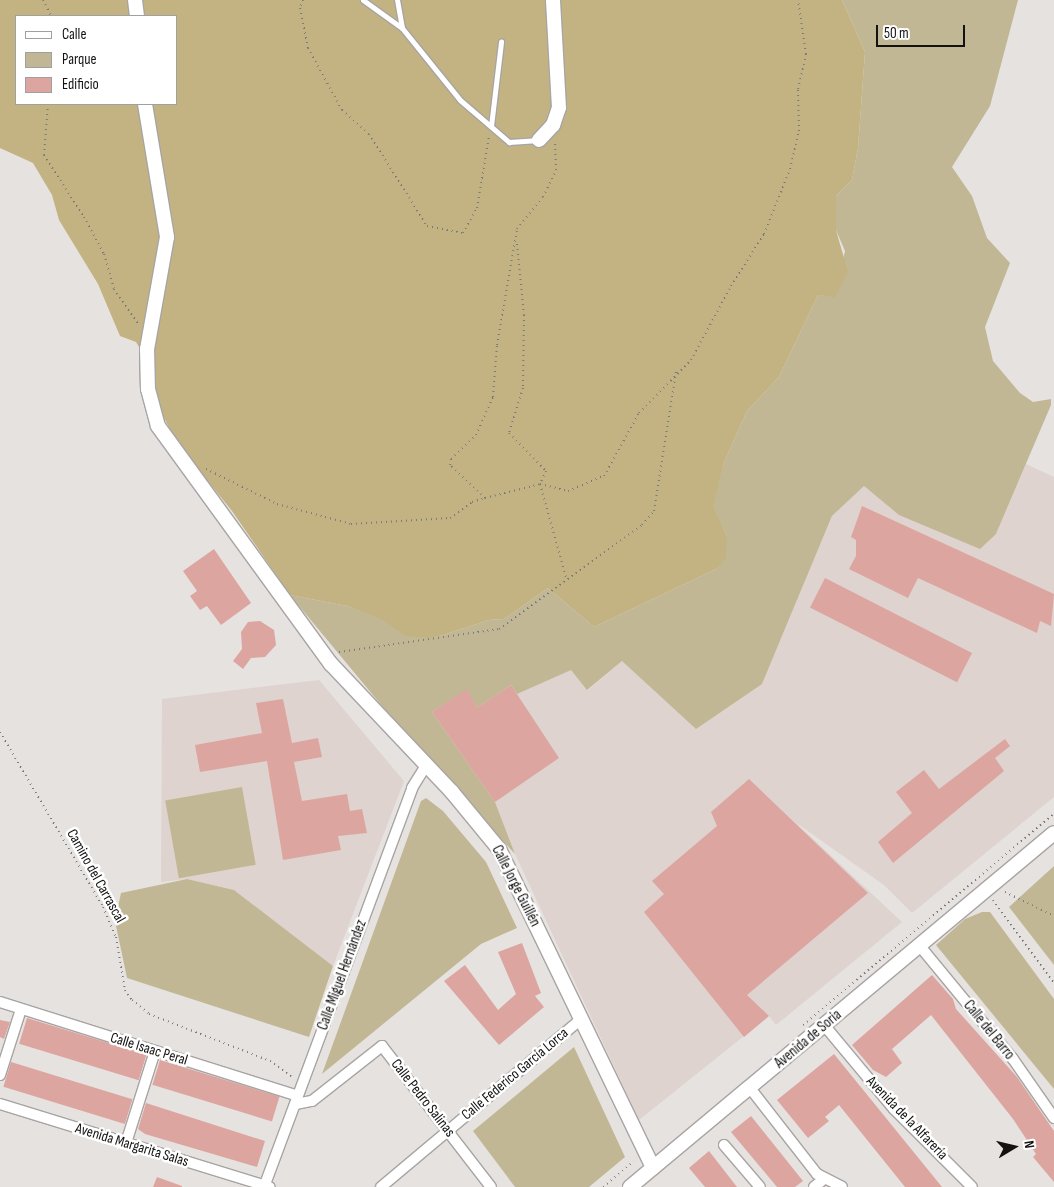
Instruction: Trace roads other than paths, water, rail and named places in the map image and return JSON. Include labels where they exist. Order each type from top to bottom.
[{"type":"street","points":[[135,0],[137,15]]},
{"type":"street","points":[[538,140],[553,125],[560,102],[552,0]]},
{"type":"street","name":"Calle Jorge Guillén","points":[[145,105],[168,237],[145,372],[151,408],[170,446],[190,470],[325,655],[499,849],[653,1168]]},
{"type":"street","name":"Calle Miguel Hernández","points":[[266,1186],[412,788],[426,766]]},
{"type":"street","name":"Avenida de Soria","points":[[630,1187],[1054,833]]},
{"type":"street","name":"Calle del Barro","points":[[919,945],[1013,1059],[1054,1118]]},
{"type":"street","name":"Calle Isaac Peral","points":[[0,1002],[155,1051],[297,1100]]},
{"type":"street","points":[[0,1075],[21,1009]]},
{"type":"street","name":"Calle Federico García Lorca","points":[[381,1187],[581,1019]]},
{"type":"street","name":"Avenida de la Alfarería","points":[[824,1026],[894,1110],[972,1187]]},
{"type":"street","name":"Calle Pedro Salinas","points":[[297,1100],[312,1102],[382,1046],[491,1187]]},
{"type":"street","points":[[126,1143],[155,1051]]},
{"type":"street","points":[[750,1088],[824,1179],[842,1187]]},
{"type":"street","name":"Avenida Margarita Salas","points":[[0,1104],[266,1186]]},
{"type":"street","points":[[724,1145],[760,1187]]},
{"type":"street","points":[[814,1187],[824,1179]]},
{"type":"lane","points":[[363,0],[402,28],[460,100],[509,142],[538,140]]},
{"type":"lane","points":[[396,0],[402,28]]},
{"type":"lane","points":[[490,126],[501,42]]}]
